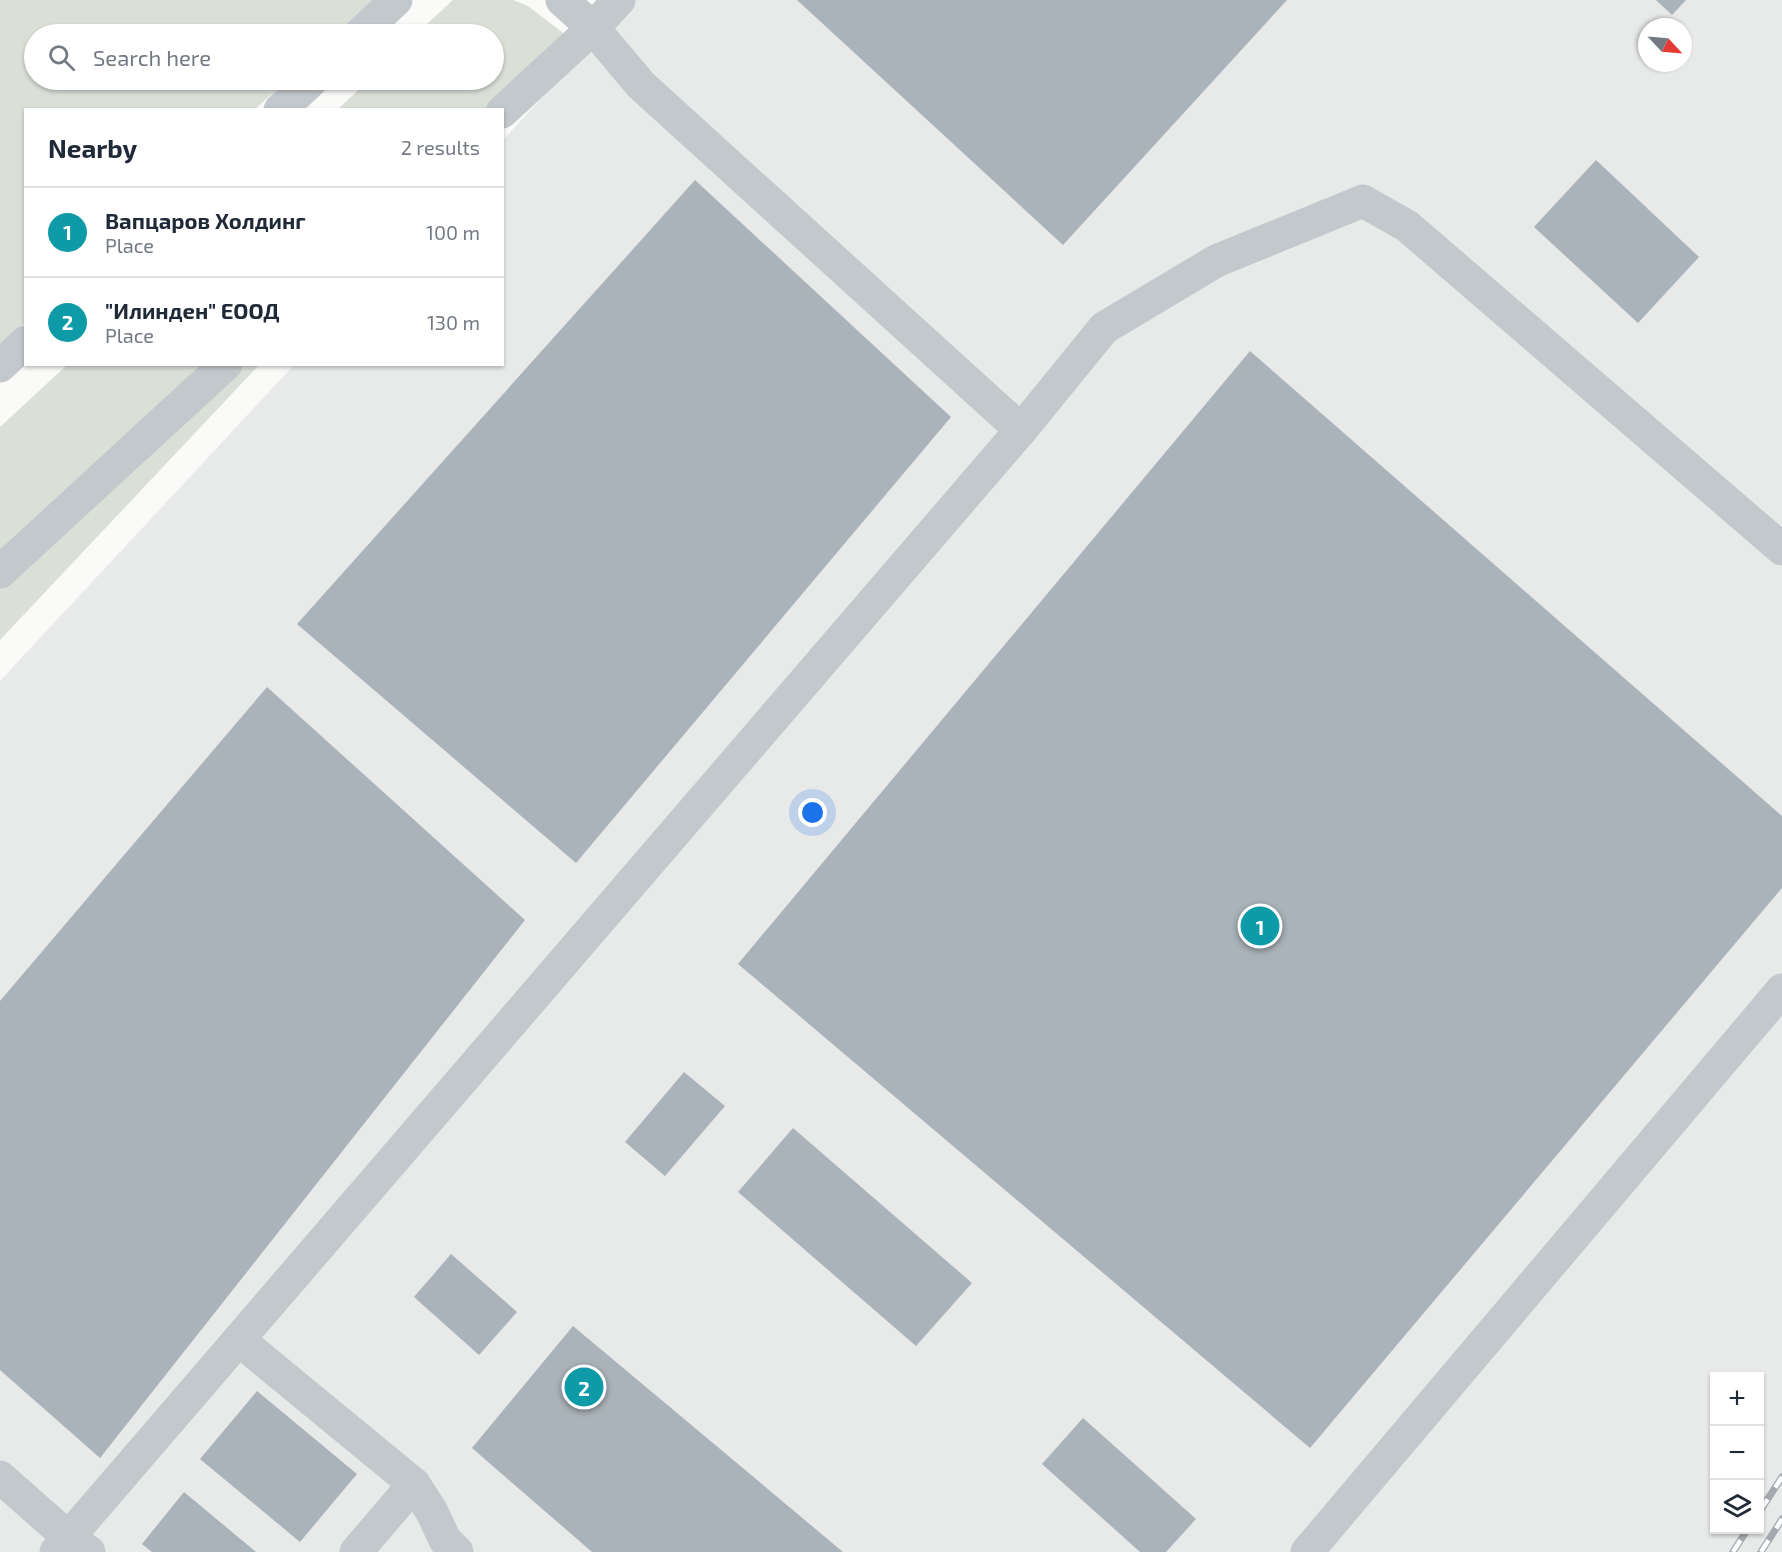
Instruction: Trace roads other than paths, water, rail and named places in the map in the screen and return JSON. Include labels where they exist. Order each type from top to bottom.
[{"type":"street","points":[[371,24],[396,0]]},
{"type":"street","points":[[562,0],[593,28],[641,85],[1021,430]]},
{"type":"street","points":[[504,110],[593,28],[619,0]]},
{"type":"street","points":[[281,108],[301,90]]},
{"type":"street","points":[[0,1478],[71,1547],[239,1340],[1021,430],[1104,327],[1216,261],[1363,201],[1407,226],[1782,549]]},
{"type":"street","points":[[0,366],[24,344]]},
{"type":"street","points":[[0,572],[224,366]]},
{"type":"street","points":[[1307,1552],[1782,990]]},
{"type":"street","points":[[239,1340],[414,1484],[432,1512],[445,1540],[457,1552]]},
{"type":"street","points":[[356,1552],[414,1484]]},
{"type":"railway","points":[[1764,1505],[1782,1477]]},
{"type":"railway","points":[[1761,1552],[1782,1519]]},
{"type":"railway","points":[[1733,1552],[1744,1534]]},
{"type":"place","name":"Вапцаров Холдинг","points":[[1260,926]]},
{"type":"place","name":"\"Илинден\" ЕООД","points":[[584,1387]]}]
